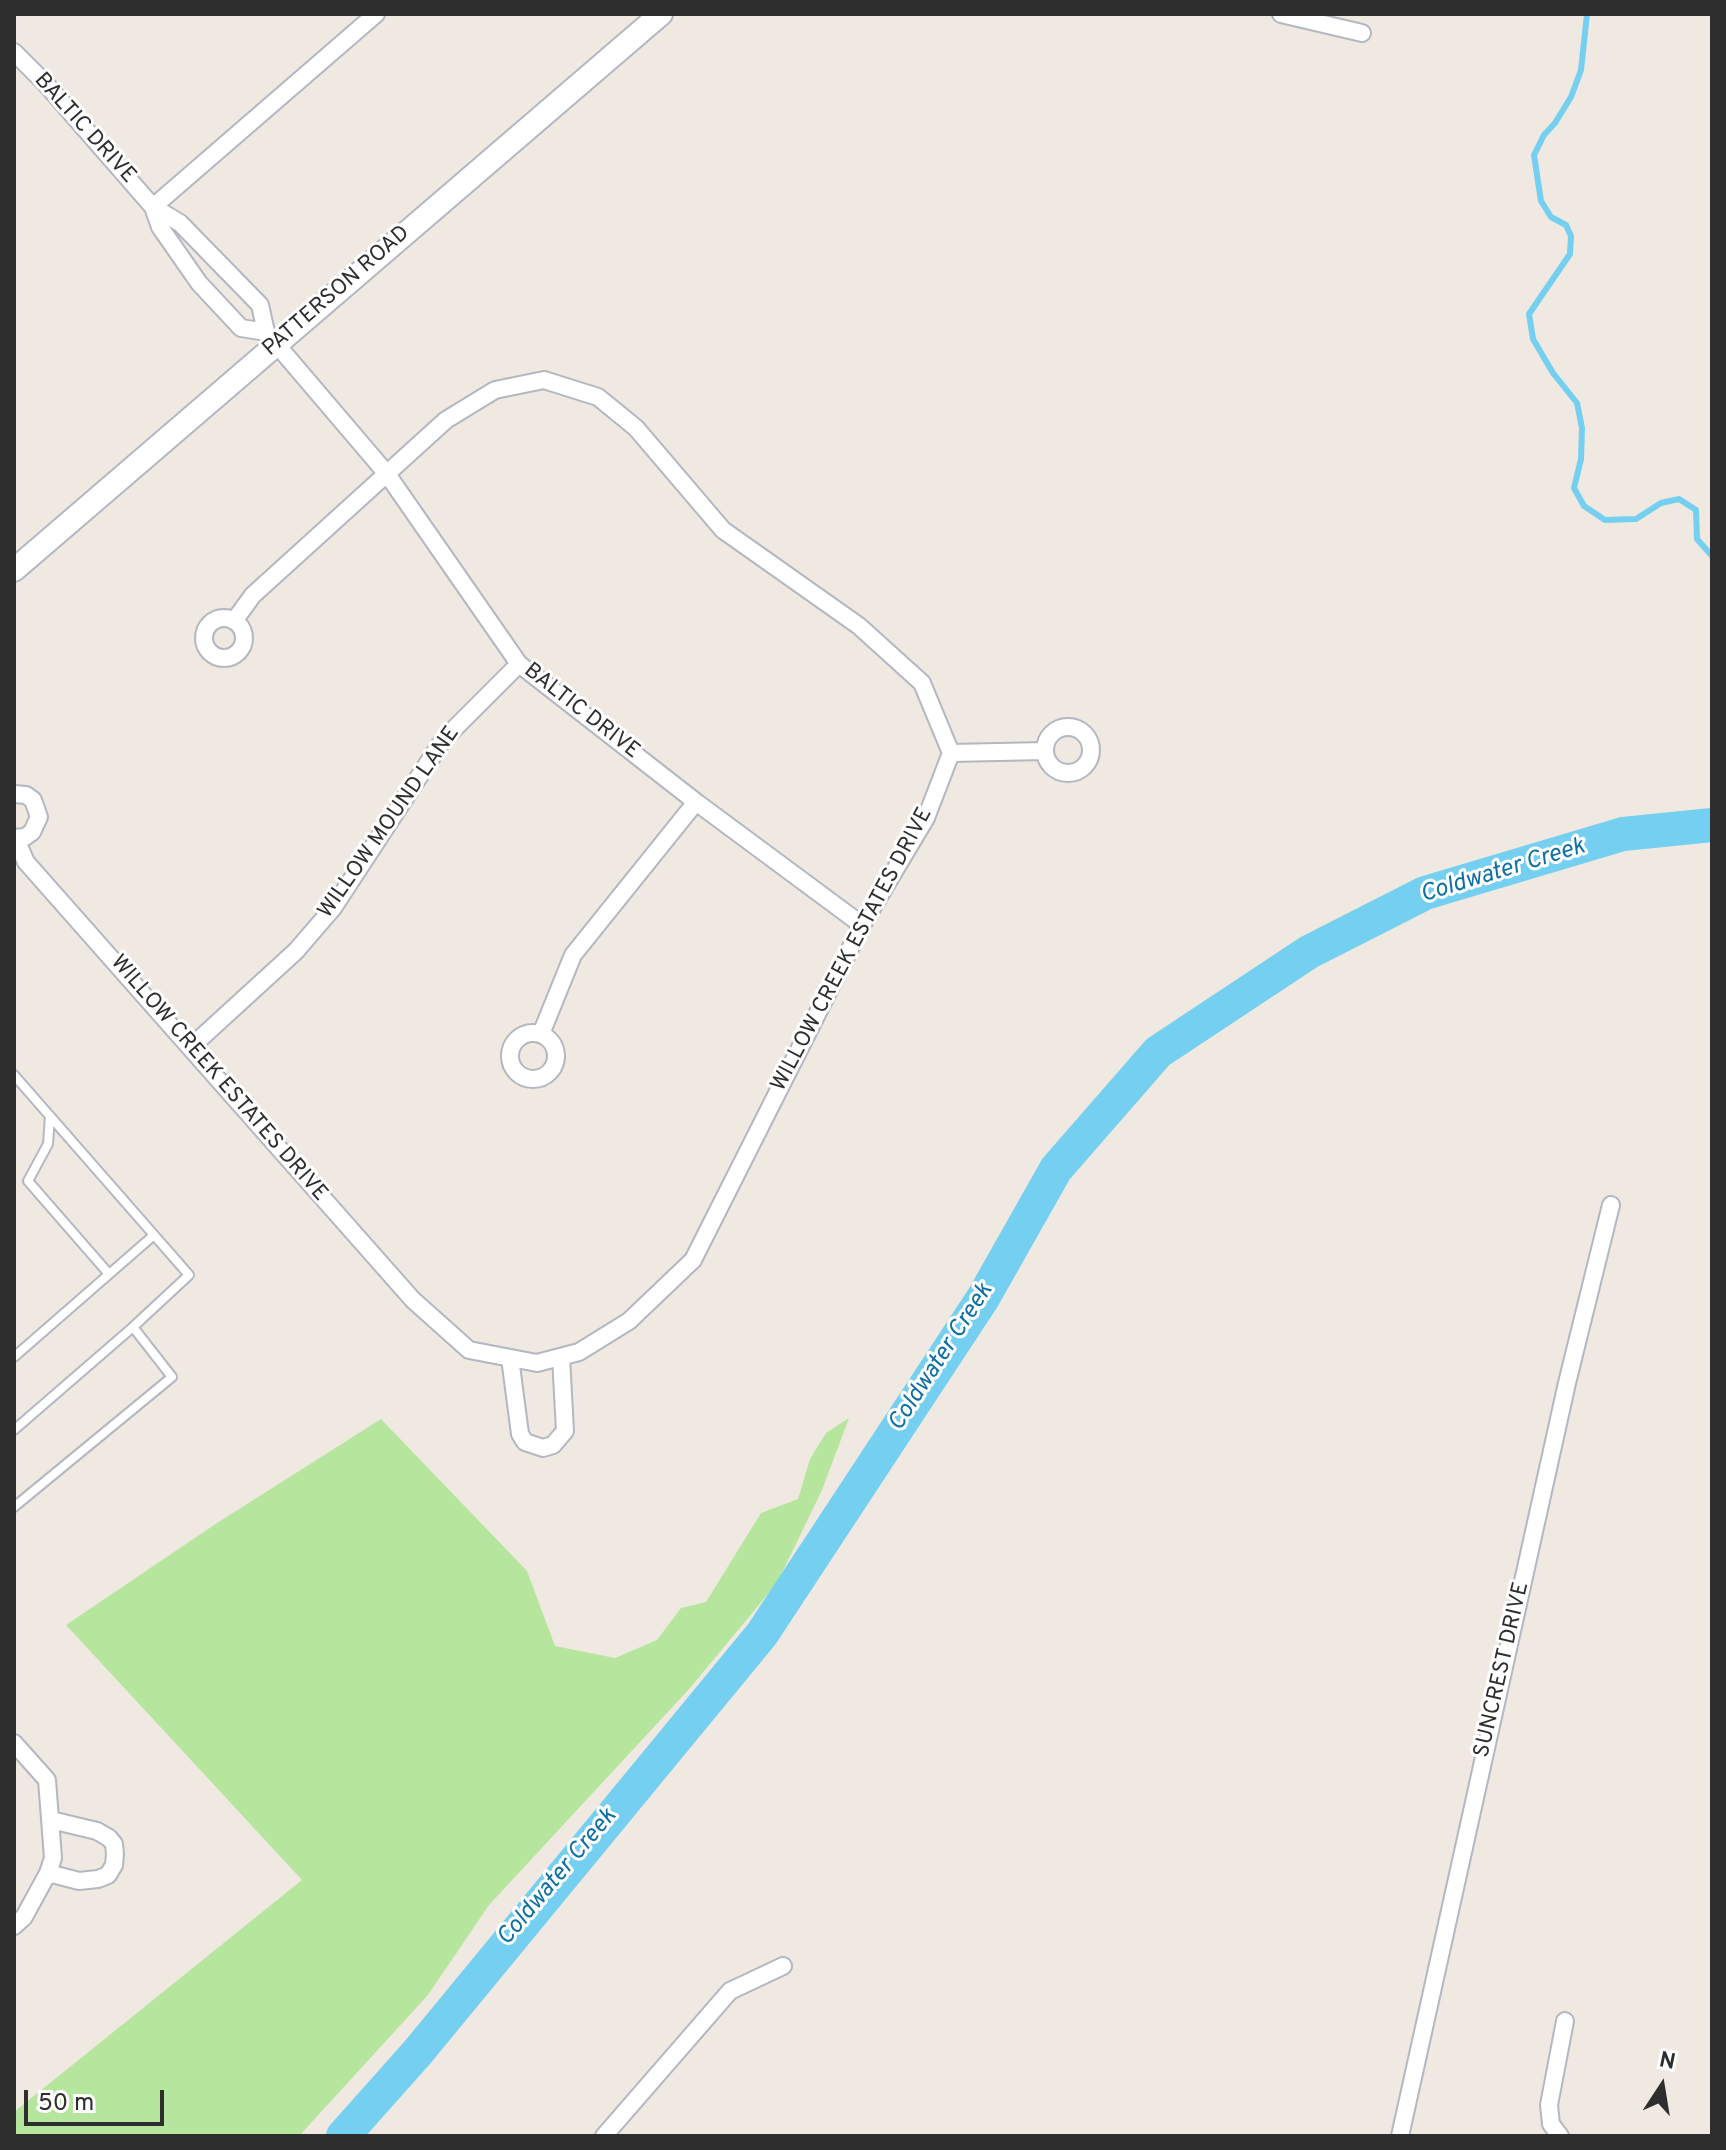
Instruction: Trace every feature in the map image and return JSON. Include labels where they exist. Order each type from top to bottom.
[{"type":"main road","name":"PATTERSON ROAD","points":[[14,570],[271,338],[661,14]]},
{"type":"street","points":[[153,207],[376,14]]},
{"type":"street","points":[[1281,14],[1362,33]]},
{"type":"street","name":"BALTIC DRIVE","points":[[14,52],[153,207],[180,223],[260,305],[271,338],[387,474],[519,664],[696,802],[862,925]]},
{"type":"street","name":"BALTIC DRIVE","points":[[153,207],[160,227],[199,283],[241,328],[271,338]]},
{"type":"street","points":[[234,621],[253,595],[446,420],[495,390],[544,380],[598,397],[636,428],[723,530],[859,626],[922,683],[951,753],[1045,751]]},
{"type":"street","name":"WILLOW MOUND LANE","points":[[191,1047],[296,951],[333,908],[443,740],[519,664]]},
{"type":"street","name":"WILLOW CREEK ESTATES DRIVE","points":[[14,794],[26,795],[33,800],[39,817],[32,832],[15,838],[26,862],[413,1300],[469,1350],[537,1363],[579,1352],[629,1321],[693,1260],[862,925],[926,818],[951,753]]},
{"type":"street","points":[[541,1034],[573,955],[696,802]]},
{"type":"street","name":"SUNCREST DRIVE","points":[[1400,2136],[1567,1383],[1611,1205]]},
{"type":"street","points":[[510,1358],[520,1434],[525,1442],[543,1448],[560,1440],[565,1431],[561,1357]]},
{"type":"street","points":[[14,1743],[47,1780],[51,1820],[51,1866],[24,1917],[14,1926]]},
{"type":"street","points":[[51,1820],[97,1831],[114,1844],[115,1854],[114,1865],[108,1875],[98,1879],[79,1881],[51,1866]]},
{"type":"street","points":[[604,2136],[730,1991],[783,1966]]},
{"type":"street","points":[[1560,2136],[1551,2124],[1549,2105],[1565,2021]]},
{"type":"lane","points":[[14,1075],[189,1275],[14,1430]]},
{"type":"lane","points":[[50,1116],[48,1144],[28,1181],[109,1274]]},
{"type":"lane","points":[[14,1357],[154,1235]]},
{"type":"lane","points":[[14,1507],[172,1377],[133,1327]]},
{"type":"green space","points":[[849,1418],[822,1490],[777,1583],[690,1688],[489,1905],[428,1995],[299,2136],[14,2136],[14,2112],[302,1880],[66,1625],[214,1525],[381,1419],[527,1571],[555,1646],[615,1658],[657,1640],[681,1608],[706,1602],[761,1513],[798,1499],[810,1459],[826,1433]]},
{"type":"waterway","points":[[1587,14],[1581,70],[1571,97],[1534,155],[1541,201],[1551,217],[1566,225],[1571,236],[1570,254],[1529,314],[1533,339],[1553,373],[1577,403],[1582,428],[1581,459],[1574,488],[1584,506],[1605,520],[1636,519],[1661,503],[1679,499],[1696,510],[1697,539],[1712,556]]},
{"type":"waterway","name":"Coldwater Creek","points":[[343,2136],[417,2053],[762,1634],[983,1298],[1056,1169],[1158,1052],[1309,952],[1425,893],[1623,834],[1712,825]]}]
